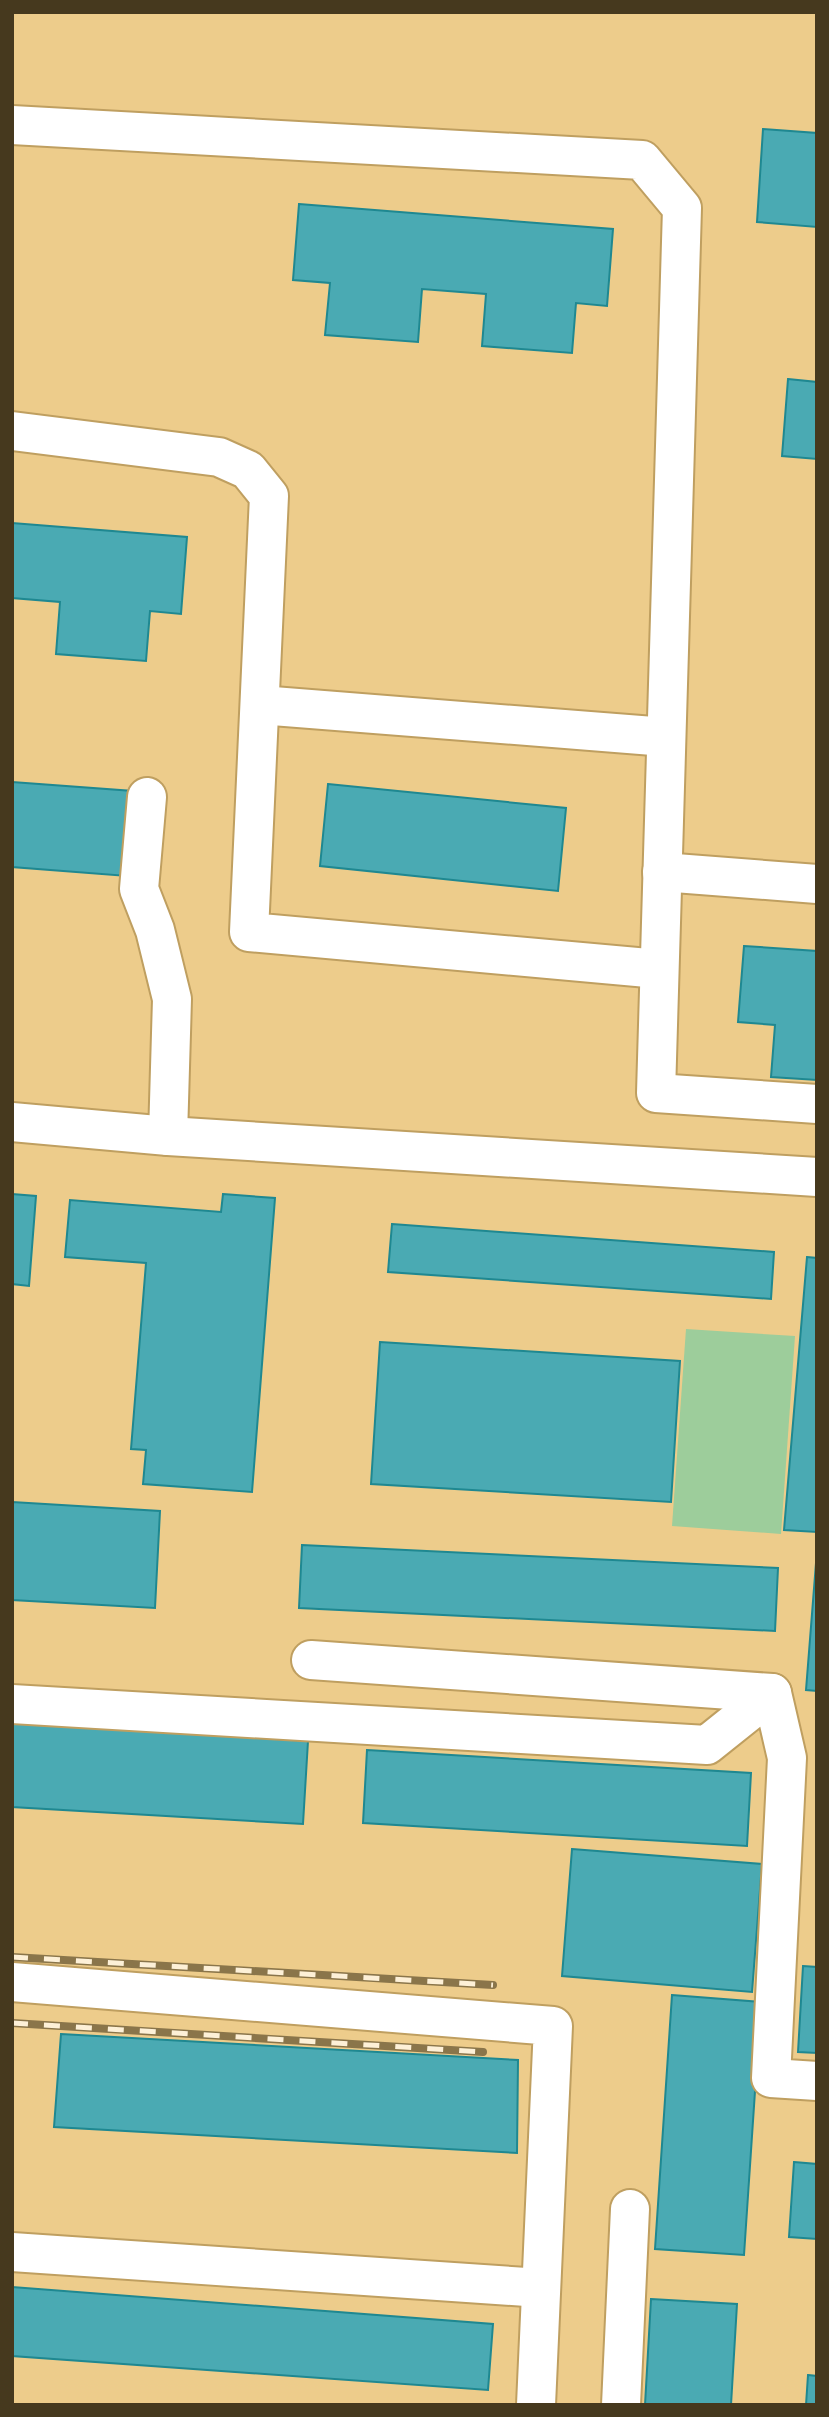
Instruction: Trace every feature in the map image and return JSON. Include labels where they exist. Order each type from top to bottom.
[{"type":"street","points":[[12,125],[642,160],[682,208],[656,1093],[817,1104]]},
{"type":"street","points":[[12,431],[219,457],[248,470],[263,485],[269,496],[249,932],[659,969]]},
{"type":"street","points":[[260,705],[666,737]]},
{"type":"street","points":[[147,797],[139,889],[155,930],[172,999],[168,1136]]},
{"type":"street","points":[[662,872],[817,884]]},
{"type":"street","points":[[12,1122],[168,1136],[817,1177]]},
{"type":"street","points":[[311,1660],[772,1693]]},
{"type":"street","points":[[12,1704],[707,1745],[772,1693]]},
{"type":"street","points":[[772,1693],[787,1758],[771,2078],[817,2081]]},
{"type":"street","points":[[12,1982],[553,2026],[536,2405]]},
{"type":"street","points":[[621,2405],[630,2209]]},
{"type":"street","points":[[12,2252],[541,2288]]},
{"type":"green space","points":[[686,1329],[795,1336],[781,1534],[672,1526]]},
{"type":"building","points":[[763,129],[817,133],[817,227],[757,222]]},
{"type":"building","points":[[299,204],[613,229],[607,306],[576,303],[572,353],[482,346],[486,294],[422,289],[418,342],[325,335],[330,283],[293,280]]},
{"type":"building","points":[[788,379],[817,382],[817,459],[782,456]]},
{"type":"building","points":[[12,523],[187,537],[181,614],[150,611],[146,661],[56,654],[60,602],[12,598]]},
{"type":"building","points":[[12,782],[133,791],[127,876],[12,867]]},
{"type":"building","points":[[328,784],[566,808],[558,891],[320,866]]},
{"type":"building","points":[[744,946],[817,951],[817,1080],[771,1077],[775,1025],[738,1022]]},
{"type":"building","points":[[12,1194],[36,1196],[29,1286],[12,1284]]},
{"type":"building","points":[[223,1194],[275,1198],[252,1492],[143,1484],[146,1450],[131,1449],[146,1263],[65,1257],[70,1200],[221,1212]]},
{"type":"building","points":[[392,1224],[774,1252],[771,1299],[388,1272]]},
{"type":"building","points":[[807,1257],[817,1258],[817,1532],[784,1530]]},
{"type":"building","points":[[380,1342],[680,1361],[671,1502],[371,1484]]},
{"type":"building","points":[[12,1502],[160,1511],[155,1608],[12,1600]]},
{"type":"building","points":[[302,1545],[778,1568],[775,1631],[299,1608]]},
{"type":"building","points":[[817,1563],[817,1691],[806,1690]]},
{"type":"building","points":[[12,1723],[308,1741],[303,1824],[12,1807]]},
{"type":"building","points":[[367,1750],[751,1773],[747,1846],[363,1823]]},
{"type":"building","points":[[572,1849],[762,1864],[752,1992],[562,1976]]},
{"type":"building","points":[[803,1966],[817,1967],[817,2053],[798,2052]]},
{"type":"building","points":[[672,1995],[761,2002],[744,2255],[655,2249]]},
{"type":"building","points":[[61,2034],[518,2060],[517,2153],[54,2127]]},
{"type":"building","points":[[794,2162],[817,2164],[817,2239],[789,2237]]},
{"type":"building","points":[[12,2287],[493,2324],[488,2390],[12,2356]]},
{"type":"building","points":[[651,2299],[737,2304],[731,2405],[645,2405]]},
{"type":"building","points":[[808,2375],[817,2376],[817,2405],[806,2405]]},
{"type":"railway","points":[[12,1957],[493,1985]]},
{"type":"railway","points":[[12,2023],[483,2052]]}]
